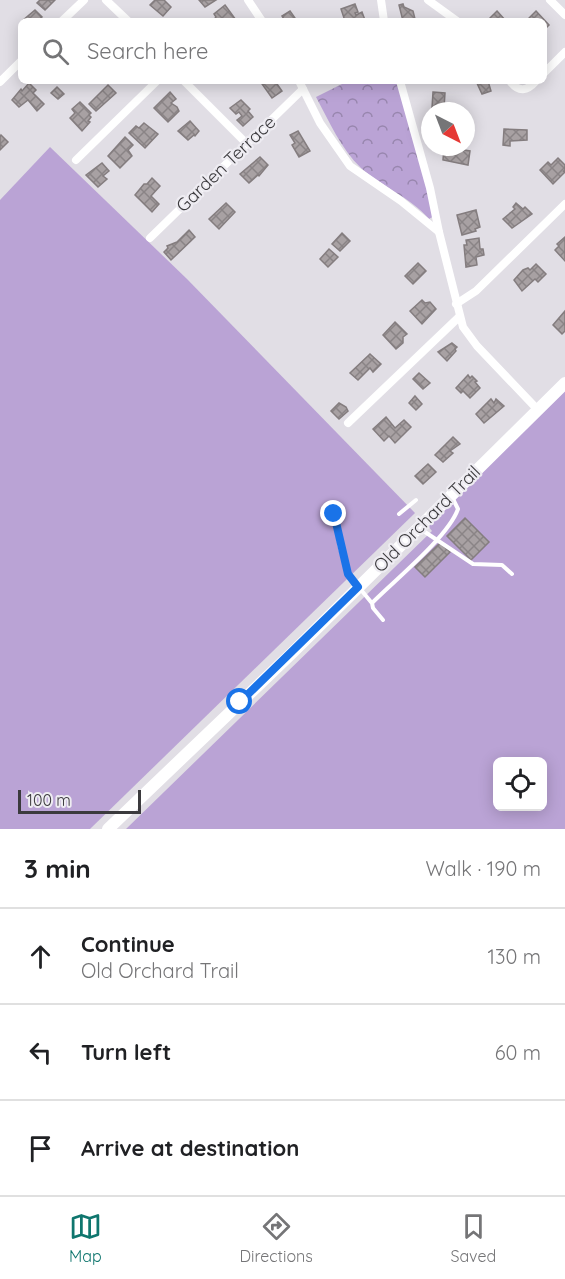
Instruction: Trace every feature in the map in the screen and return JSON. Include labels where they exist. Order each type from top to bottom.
[{"type":"street","points":[[65,18],[84,0]]},
{"type":"street","points":[[106,0],[125,18]]},
{"type":"street","points":[[248,0],[260,18]]},
{"type":"street","points":[[381,0],[384,18]]},
{"type":"street","points":[[428,0],[453,18]]},
{"type":"street","points":[[550,0],[565,15]]},
{"type":"street","points":[[547,70],[565,52]]},
{"type":"street","points":[[0,82],[18,64]]},
{"type":"street","points":[[76,160],[154,84]]},
{"type":"street","points":[[187,84],[247,144]]},
{"type":"street","points":[[401,84],[430,188],[459,317],[468,335],[477,346],[538,410]]},
{"type":"street","points":[[512,84],[521,90],[533,84]]},
{"type":"street","points":[[301,85],[320,123],[350,166],[401,201],[439,232]]},
{"type":"street","name":"Garden Terrace","points":[[150,238],[247,144],[301,85]]},
{"type":"street","points":[[456,304],[476,291],[565,204]]},
{"type":"street","points":[[348,423],[459,317]]},
{"type":"street","name":"Old Orchard Trail","points":[[108,829],[565,383]]},
{"type":"lane","points":[[372,603],[437,539],[454,518],[458,508],[451,496]]},
{"type":"lane","points":[[399,514],[416,500]]},
{"type":"lane","points":[[334,514],[348,574],[383,620]]},
{"type":"lane","points":[[419,527],[473,564],[502,565],[512,574]]},
{"type":"green space","points":[[342,84],[399,84],[434,216],[429,219],[413,204],[361,168],[341,144],[316,97]]},
{"type":"green space","points":[[50,147],[187,279],[415,513],[90,829],[0,829],[0,200]]},
{"type":"green space","points":[[565,387],[565,829],[126,829],[432,531],[424,521]]},
{"type":"building","points":[[40,0],[55,0],[45,10],[37,3]]},
{"type":"building","points":[[155,0],[164,0],[171,7],[163,16],[150,5]]},
{"type":"building","points":[[199,0],[216,0],[205,7]]},
{"type":"building","points":[[355,4],[358,12],[355,13],[356,15],[362,12],[364,18],[344,18],[341,9]]},
{"type":"building","points":[[403,4],[404,7],[413,11],[415,18],[402,18],[399,5]]},
{"type":"building","points":[[225,5],[235,18],[215,18],[214,14]]},
{"type":"building","points":[[35,10],[42,17],[41,18],[26,18]]},
{"type":"building","points":[[290,11],[295,18],[283,18],[282,16]]},
{"type":"building","points":[[497,11],[503,18],[490,18]]},
{"type":"building","points":[[536,11],[542,18],[529,18]]},
{"type":"building","points":[[30,84],[36,90],[33,93],[44,104],[37,111],[28,100],[19,107],[12,100],[21,89],[22,91]]},
{"type":"building","points":[[262,84],[277,84],[282,91],[272,98]]},
{"type":"building","points":[[477,84],[489,84],[491,91],[482,94]]},
{"type":"building","points":[[108,85],[116,93],[96,111],[89,104]]},
{"type":"building","points":[[57,87],[64,94],[58,99],[51,93]]},
{"type":"building","points":[[170,92],[176,99],[171,103],[179,111],[168,122],[154,108]]},
{"type":"building","points":[[433,92],[445,93],[444,102],[432,102]]},
{"type":"building","points":[[241,100],[250,109],[248,111],[253,117],[243,126],[237,120],[242,116],[230,108]]},
{"type":"building","points":[[80,102],[91,113],[88,121],[90,122],[82,131],[70,118],[75,113],[72,109]]},
{"type":"building","points":[[190,121],[199,131],[188,140],[178,131]]},
{"type":"building","points":[[144,123],[158,134],[145,148],[129,133],[136,126],[139,128]]},
{"type":"building","points":[[504,129],[527,130],[527,140],[510,141],[510,146],[503,145]]},
{"type":"building","points":[[298,131],[310,151],[299,157],[292,145],[295,143],[290,135]]},
{"type":"building","points":[[1,135],[8,142],[0,150],[0,137]]},
{"type":"building","points":[[125,137],[133,145],[128,150],[132,156],[120,168],[108,156]]},
{"type":"building","points":[[443,156],[469,156],[468,165],[443,160]]},
{"type":"building","points":[[260,157],[268,165],[249,183],[240,174]]},
{"type":"building","points":[[558,158],[565,165],[565,171],[563,171],[565,172],[553,184],[540,170],[548,162],[551,165]]},
{"type":"building","points":[[102,163],[109,171],[103,176],[107,179],[98,187],[86,175]]},
{"type":"building","points":[[152,178],[160,186],[151,196],[159,204],[152,212],[135,195]]},
{"type":"building","points":[[226,203],[235,212],[219,229],[209,219]]},
{"type":"building","points":[[516,203],[523,209],[525,207],[532,214],[512,228],[503,219],[515,209],[513,207]]},
{"type":"building","points":[[476,210],[480,227],[475,229],[476,231],[462,235],[457,215]]},
{"type":"building","points":[[189,230],[195,237],[171,260],[164,252],[167,246],[177,242]]},
{"type":"building","points":[[342,233],[350,241],[340,251],[332,244]]},
{"type":"building","points":[[565,237],[565,261],[555,250],[559,246],[557,244]]},
{"type":"building","points":[[479,238],[480,249],[483,249],[484,255],[476,257],[477,265],[466,267],[464,245],[467,245],[466,240]]},
{"type":"building","points":[[329,249],[338,257],[328,267],[320,259]]},
{"type":"building","points":[[418,263],[426,271],[413,284],[405,276]]},
{"type":"building","points":[[536,264],[546,274],[538,282],[535,279],[522,291],[514,280],[523,270],[528,268],[530,270]]},
{"type":"building","points":[[422,300],[425,303],[430,302],[436,309],[422,324],[410,311]]},
{"type":"building","points":[[565,311],[565,331],[562,334],[553,325]]},
{"type":"building","points":[[395,322],[407,334],[403,337],[403,343],[396,349],[383,335]]},
{"type":"building","points":[[452,343],[457,347],[456,351],[447,361],[438,352]]},
{"type":"building","points":[[370,354],[381,364],[373,372],[370,368],[358,380],[350,373]]},
{"type":"building","points":[[419,373],[430,383],[423,389],[413,379]]},
{"type":"building","points":[[468,375],[477,381],[475,382],[480,388],[470,398],[456,388]]},
{"type":"building","points":[[415,396],[422,404],[416,410],[409,403]]},
{"type":"building","points":[[491,399],[494,403],[496,399],[504,406],[484,423],[476,414]]},
{"type":"building","points":[[339,403],[348,411],[339,419],[331,411]]},
{"type":"building","points":[[386,417],[395,428],[404,420],[411,427],[395,443],[389,436],[384,441],[373,429]]},
{"type":"building","points":[[453,437],[460,444],[450,451],[453,453],[443,462],[435,455]]},
{"type":"building","points":[[428,464],[436,472],[423,484],[415,476]]},
{"type":"building","points":[[465,518],[489,542],[471,560],[447,536]]},
{"type":"building","points":[[440,543],[450,552],[425,577],[415,567]]},
{"type":"route","points":[[240,702],[358,587],[348,574],[340,548],[334,514]]}]
